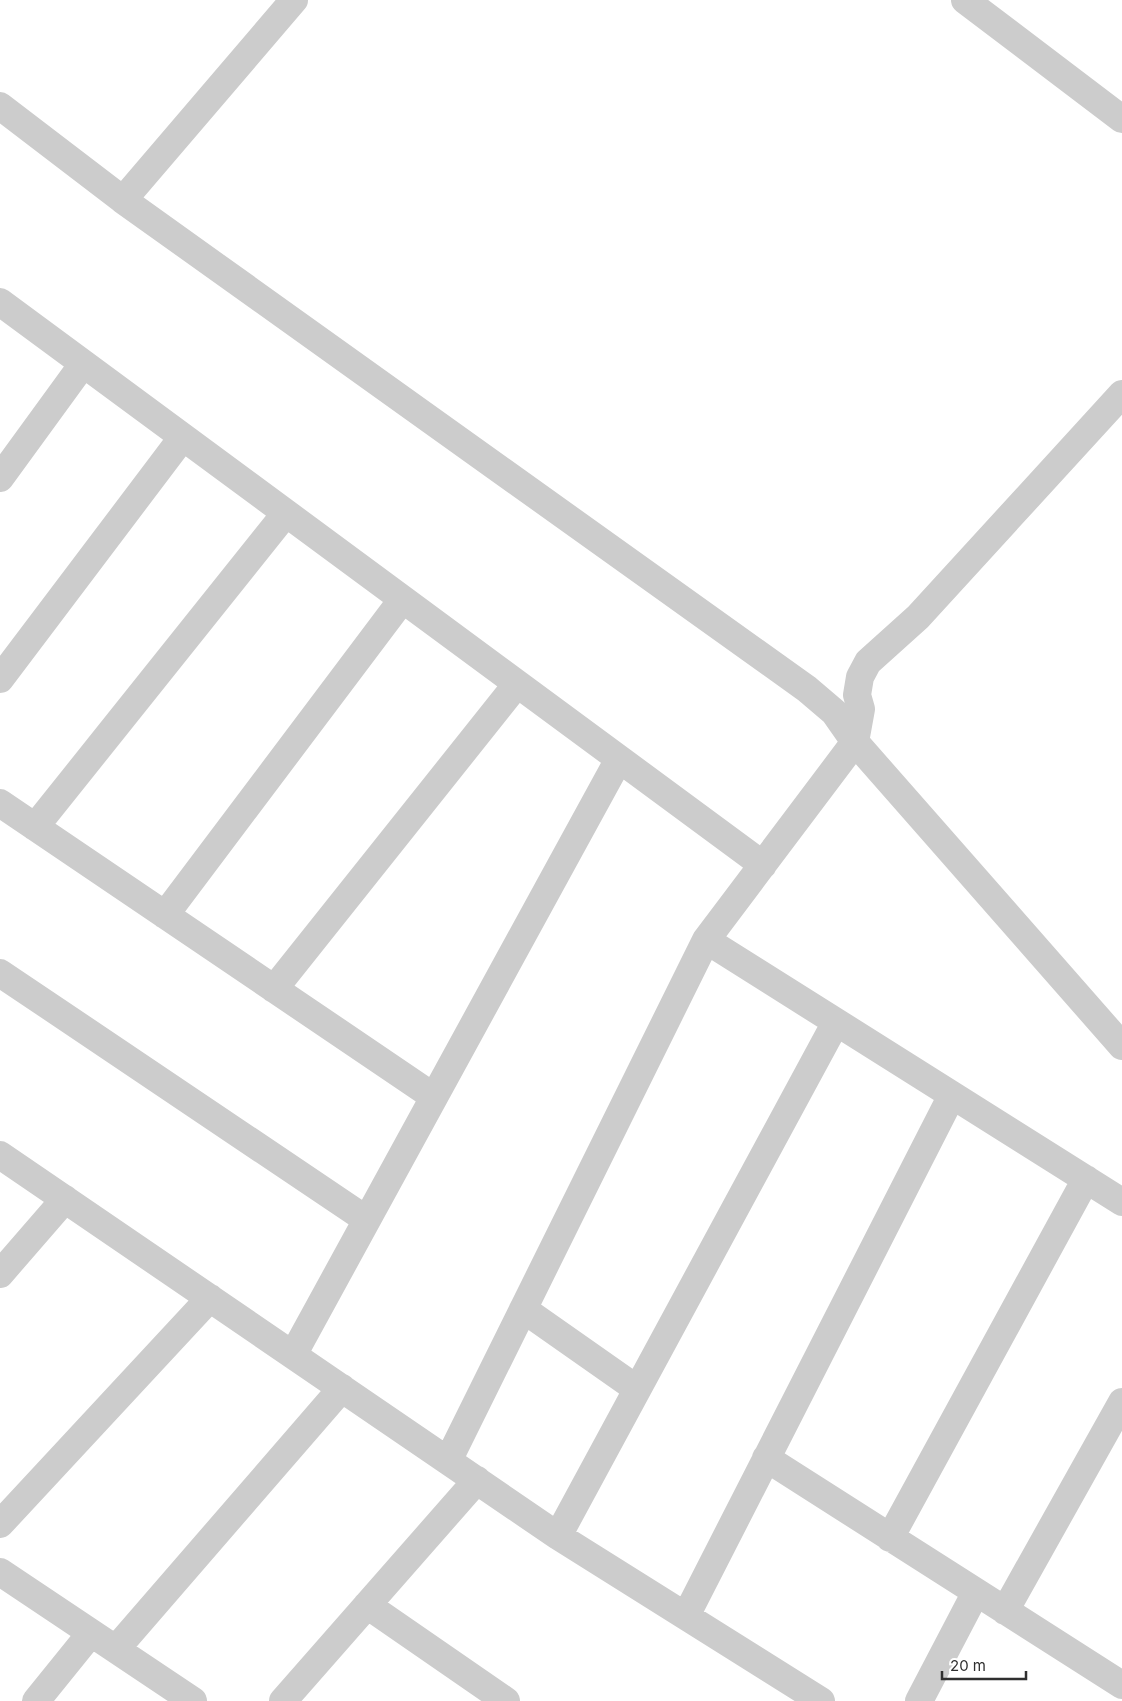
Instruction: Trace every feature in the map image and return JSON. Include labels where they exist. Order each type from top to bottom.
[{"type":"street","points":[[122,200],[294,0]]},
{"type":"street","points":[[965,0],[1122,119]]},
{"type":"street","points":[[0,106],[122,200],[807,689],[834,712],[855,742],[1122,1046]]},
{"type":"street","points":[[0,302],[763,865]]},
{"type":"street","points":[[0,478],[83,364]]},
{"type":"street","points":[[448,1460],[706,940],[855,742],[860,709],[857,695],[860,677],[868,662],[918,617],[1122,394]]},
{"type":"street","points":[[0,679],[182,438]]},
{"type":"street","points":[[35,827],[286,513]]},
{"type":"street","points":[[165,915],[402,600]]},
{"type":"street","points":[[274,989],[517,684]]},
{"type":"street","points":[[293,1354],[619,759]]},
{"type":"street","points":[[0,803],[434,1097]]},
{"type":"street","points":[[706,940],[1122,1202]]},
{"type":"street","points":[[0,973],[367,1220]]},
{"type":"street","points":[[558,1536],[836,1022]]},
{"type":"street","points":[[686,1616],[952,1095]]},
{"type":"street","points":[[0,1155],[558,1536],[686,1616],[813,1699]]},
{"type":"street","points":[[890,1538],[1086,1179]]},
{"type":"street","points":[[0,1274],[64,1199]]},
{"type":"street","points":[[0,1524],[210,1298]]},
{"type":"street","points":[[523,1309],[638,1389]]},
{"type":"street","points":[[116,1649],[342,1388]]},
{"type":"street","points":[[1005,1611],[1122,1402]]},
{"type":"street","points":[[766,1458],[1122,1685]]},
{"type":"street","points":[[283,1701],[477,1480]]},
{"type":"street","points":[[0,1572],[193,1701]]},
{"type":"street","points":[[919,1701],[976,1592]]},
{"type":"street","points":[[367,1605],[506,1701]]},
{"type":"street","points":[[36,1701],[92,1633]]}]
